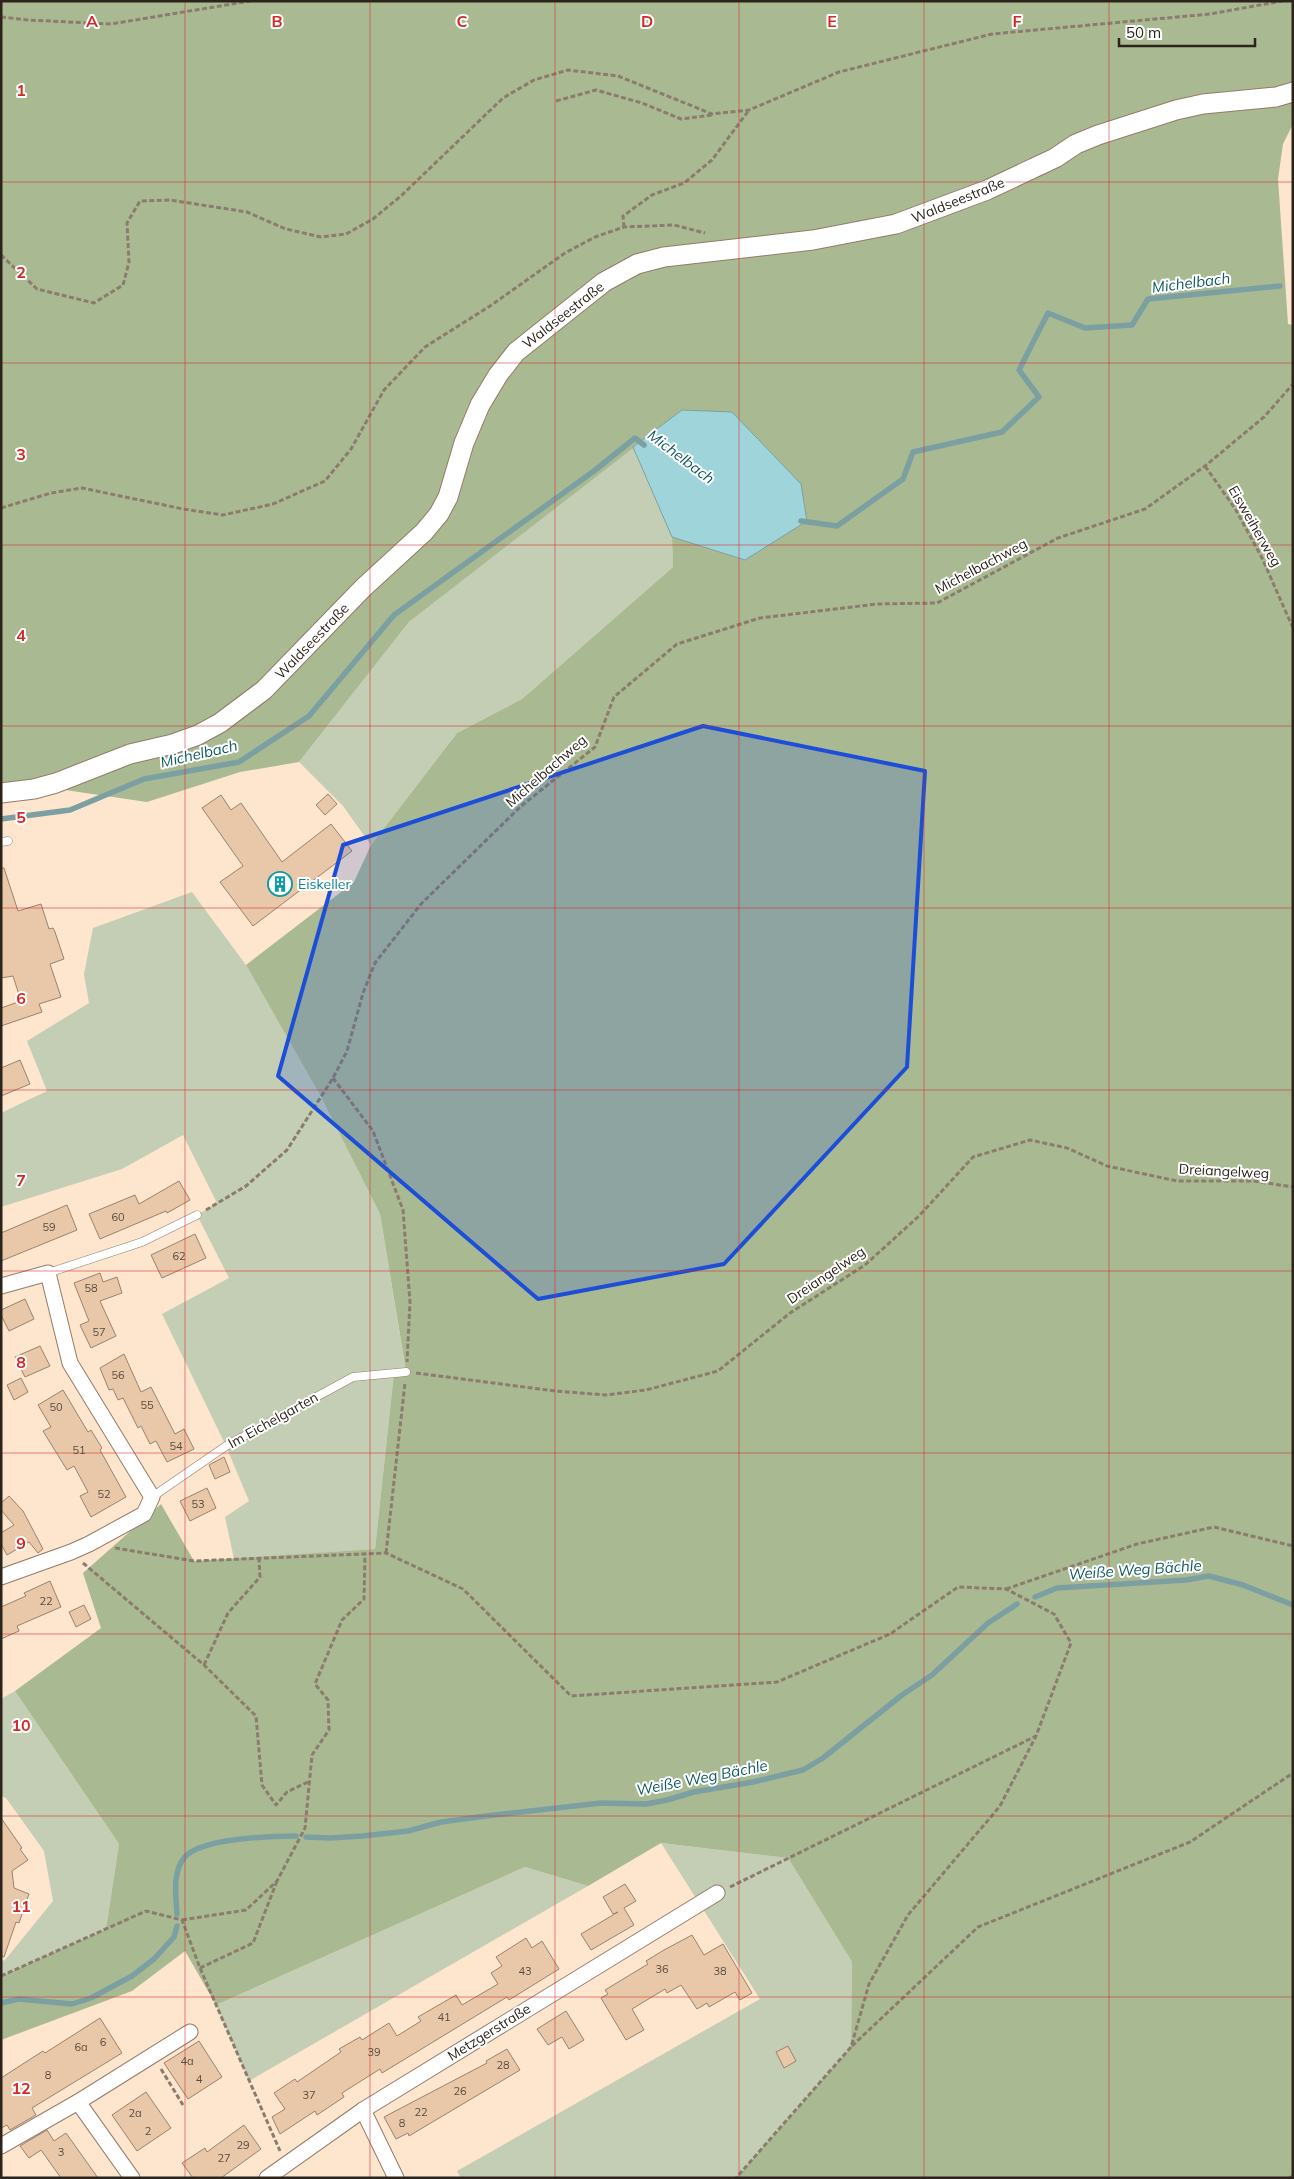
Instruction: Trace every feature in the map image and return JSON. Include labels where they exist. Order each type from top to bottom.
[{"type":"street","name":"Waldseestraße","points":[[1,793],[34,789],[56,783],[130,754],[173,744],[198,735],[220,724],[264,690],[363,588],[424,532],[439,514],[448,496],[464,443],[480,405],[498,375],[516,352],[604,282],[636,264],[664,257],[812,240],[896,224],[988,190],[1055,158],[1076,144],[1098,135],[1176,110],[1203,104],[1276,97],[1293,92]]},
{"type":"street","points":[[1,1286],[48,1273],[70,1363],[152,1497]]},
{"type":"street","name":"Im Eichelgarten","points":[[1,1577],[89,1544],[144,1514],[152,1497]]},
{"type":"street","name":"Metzgerstraße","points":[[266,2178],[363,2110],[717,1893]]},
{"type":"street","points":[[1,2146],[78,2102],[190,2032]]},
{"type":"street","points":[[78,2102],[132,2178]]},
{"type":"street","points":[[363,2110],[396,2178]]},
{"type":"lane","points":[[48,1273],[142,1242],[197,1215]]},
{"type":"lane","name":"Im Eichelgarten","points":[[152,1497],[226,1446],[353,1377],[406,1372]]},
{"type":"path","points":[[1,17],[112,24],[250,1]]},
{"type":"path","points":[[556,101],[596,90],[642,103],[681,119],[749,110],[839,72],[992,34],[1210,14],[1282,1]]},
{"type":"path","points":[[1,255],[37,289],[94,303],[123,285],[129,262],[126,223],[140,201],[170,200],[247,212],[286,230],[321,238],[346,234],[373,219],[402,195],[503,98],[534,80],[568,70],[618,76],[712,114]]},
{"type":"path","points":[[624,227],[623,216],[652,195],[684,183],[712,160],[749,110]]},
{"type":"path","points":[[1,508],[51,493],[82,488],[183,509],[223,515],[273,504],[325,481],[351,449],[384,390],[425,347],[490,306],[565,253],[595,237],[624,227],[674,225],[704,232],[720,250]]},
{"type":"path","name":"Michelbachweg","points":[[197,1215],[246,1186],[287,1150],[333,1078],[347,1051],[363,993],[375,963],[422,904],[520,807],[595,747],[614,697],[677,644],[760,618],[877,604],[937,603],[1058,538],[1145,509],[1205,466],[1264,417],[1293,384]]},
{"type":"path","name":"Eisweiherweg","points":[[1205,466],[1236,510],[1262,558],[1293,628]]},
{"type":"path","points":[[333,1078],[373,1131],[403,1210],[410,1302],[406,1372],[386,1554]]},
{"type":"path","name":"Dreiangelweg","points":[[406,1372],[555,1390],[606,1394],[646,1390],[718,1371],[790,1312],[865,1266],[918,1216],[973,1157],[1030,1140],[1067,1148],[1107,1166],[1177,1181],[1253,1181],[1293,1187]]},
{"type":"path","points":[[89,1544],[194,1561],[386,1554],[463,1589],[571,1696],[777,1682],[890,1634],[958,1586],[1006,1588],[1137,1544],[1214,1527],[1293,1546]]},
{"type":"path","points":[[71,1552],[204,1665],[256,1716],[262,1785],[276,1805],[287,1792],[310,1781]]},
{"type":"path","points":[[200,1968],[253,1943],[277,1880],[305,1828],[312,1755],[329,1730],[328,1700],[315,1684],[342,1620],[364,1599],[365,1554]]},
{"type":"path","points":[[204,1665],[228,1613],[260,1577],[259,1558]]},
{"type":"path","points":[[851,2047],[869,1984],[908,1915],[1000,1806],[1036,1736],[1071,1643],[1054,1614],[1006,1588]]},
{"type":"path","points":[[717,1893],[1036,1736]]},
{"type":"path","points":[[736,2178],[851,2047],[978,1927],[1190,1842],[1293,1773]]},
{"type":"path","points":[[1,1976],[146,1911],[182,1920],[246,1910],[277,1880]]},
{"type":"path","points":[[182,1920],[200,1968],[286,2164]]},
{"type":"path","points":[[152,2056],[183,2105]]},
{"type":"path","points":[[1289,2178],[1293,2176]]},
{"type":"highlighted area","points":[[703,726],[925,771],[907,1067],[724,1264],[538,1299],[278,1076],[343,845]]},
{"type":"green space","points":[[1,1],[1293,1],[1293,124],[1283,144],[1278,179],[1288,324],[1293,325],[1293,2178],[736,2178],[851,2047],[852,1962],[788,1858],[661,1843],[588,1886],[525,1867],[216,2005],[185,1951],[132,1991],[1,2040],[1,1976],[106,1929],[119,1844],[15,1691],[101,1628],[83,1573],[161,1504],[194,1561],[375,1549],[394,1373],[406,1371],[380,1214],[321,1097],[246,965],[354,882],[371,845],[457,733],[522,699],[673,567],[672,537],[745,560],[682,410],[409,622],[299,762],[240,772],[147,802],[31,785],[1,787]]},
{"type":"green space","points":[[633,447],[672,537],[673,567],[522,699],[457,733],[371,845],[343,806],[299,762],[409,622]]},
{"type":"green space","points":[[192,892],[246,965],[321,1097],[380,1214],[406,1372],[394,1373],[375,1549],[234,1559],[225,1517],[249,1501],[226,1446],[162,1314],[229,1278],[197,1215],[217,1203],[183,1135],[122,1169],[1,1207],[1,1113],[47,1091],[27,1041],[89,1003],[84,974],[93,928]]},
{"type":"green space","points":[[15,1691],[119,1844],[106,1929],[1,1976],[1,1961],[5,1960],[53,1901],[44,1851],[6,1798],[1,1796],[1,1699]]},
{"type":"green space","points":[[661,1843],[788,1858],[852,1962],[851,2047],[736,2178],[461,2178],[457,2171],[760,1999]]},
{"type":"green space","points":[[525,1867],[588,1886],[249,2081],[216,2005]]},
{"type":"water","points":[[682,410],[732,412],[801,484],[807,521],[745,560],[672,537],[633,447]]},
{"type":"building","points":[[328,794],[337,804],[325,815],[316,805]]},
{"type":"building","points":[[221,795],[231,810],[241,803],[282,862],[331,824],[352,851],[253,926],[220,882],[243,866],[202,808]]},
{"type":"building","points":[[1,868],[4,868],[18,911],[41,904],[49,929],[53,928],[55,932],[64,959],[50,964],[61,997],[39,1004],[42,1012],[1,1026],[1,1008],[21,1001],[13,976],[1,978]]},
{"type":"building","points":[[20,1060],[30,1084],[1,1096],[1,1068]]},
{"type":"building","points":[[179,1181],[190,1200],[167,1213],[166,1211],[100,1239],[89,1214],[135,1195],[139,1204]]},
{"type":"building","points":[[67,1205],[77,1230],[1,1261],[1,1233]]},
{"type":"building","points":[[195,1234],[206,1258],[162,1278],[151,1255]]},
{"type":"building","points":[[100,1273],[103,1282],[117,1277],[122,1293],[100,1301],[116,1336],[91,1348],[80,1325],[89,1321],[74,1283]]},
{"type":"building","points":[[25,1299],[34,1319],[9,1331],[1,1315],[1,1310]]},
{"type":"building","points":[[40,1346],[50,1366],[25,1377],[15,1357]]},
{"type":"building","points":[[124,1354],[141,1392],[151,1387],[175,1434],[184,1429],[194,1449],[167,1462],[156,1441],[150,1444],[141,1426],[138,1428],[123,1398],[118,1400],[113,1389],[109,1390],[100,1368]]},
{"type":"building","points":[[21,1378],[28,1392],[14,1400],[7,1385]]},
{"type":"building","points":[[63,1390],[88,1432],[91,1430],[102,1448],[100,1450],[126,1497],[91,1517],[80,1496],[88,1492],[74,1466],[67,1470],[43,1431],[51,1427],[38,1405]]},
{"type":"building","points":[[224,1457],[230,1472],[215,1479],[209,1465]]},
{"type":"building","points":[[207,1488],[216,1508],[190,1521],[180,1501]]},
{"type":"building","points":[[9,1496],[23,1511],[43,1549],[38,1553],[29,1542],[7,1555],[1,1544],[1,1533],[14,1525],[1,1510],[1,1503]]},
{"type":"building","points":[[50,1581],[61,1607],[17,1626],[19,1631],[1,1639],[1,1607],[26,1596],[24,1593]]},
{"type":"building","points":[[84,1605],[91,1619],[76,1627],[69,1612]]},
{"type":"building","points":[[1,1818],[28,1860],[12,1871],[14,1888],[29,1894],[19,1923],[16,1922],[4,1957],[1,1956]]},
{"type":"building","points":[[625,1884],[636,1901],[624,1908],[634,1925],[591,1950],[581,1934],[618,1912],[613,1914],[603,1897]]},
{"type":"building","points":[[692,1935],[704,1955],[723,1944],[752,1993],[740,2000],[735,1992],[709,2007],[707,2003],[697,2009],[681,1985],[667,1993],[665,1989],[632,2009],[644,2030],[626,2040],[601,1998],[608,1994],[605,1990],[648,1964],[646,1961]]},
{"type":"building","points":[[526,1938],[532,1948],[542,1941],[559,1969],[509,2000],[507,1997],[382,2073],[380,2069],[342,2093],[344,2097],[317,2115],[315,2111],[280,2134],[272,2117],[285,2109],[274,2093],[295,2079],[297,2082],[341,2052],[339,2049],[360,2037],[362,2040],[389,2023],[397,2036],[421,2021],[418,2017],[456,1995],[462,2005],[498,1984],[491,1973],[502,1966],[496,1957]]},
{"type":"building","points":[[566,2011],[584,2040],[569,2049],[562,2037],[548,2045],[537,2029]]},
{"type":"building","points":[[100,2018],[122,2053],[32,2108],[36,2115],[10,2130],[7,2125],[1,2128],[1,2078]]},
{"type":"building","points":[[199,2041],[222,2077],[188,2099],[164,2063]]},
{"type":"building","points":[[788,2046],[796,2061],[784,2068],[776,2052]]},
{"type":"building","points":[[507,2049],[520,2070],[409,2136],[408,2133],[396,2139],[384,2117],[487,2063],[486,2061]]},
{"type":"building","points":[[146,2092],[171,2128],[137,2151],[112,2115]]},
{"type":"building","points":[[244,2125],[261,2149],[221,2178],[193,2178],[182,2163],[205,2148],[207,2152]]},
{"type":"building","points":[[47,2130],[54,2141],[66,2133],[98,2178],[61,2178],[41,2150],[29,2158],[20,2146]]},
{"type":"waterway","name":"Michelbach","points":[[801,521],[837,526],[903,479],[913,452],[1002,432],[1039,397],[1019,370],[1048,313],[1085,328],[1132,325],[1148,299],[1280,286]]},
{"type":"waterway","name":"Michelbach","points":[[1,819],[70,810],[144,779],[239,762],[309,716],[394,615],[594,471],[635,438],[644,445]]},
{"type":"waterway","name":"Weiße Weg Bächle","points":[[1035,1597],[1057,1588],[1186,1580],[1209,1576],[1243,1585],[1293,1605]]},
{"type":"waterway","name":"Weiße Weg Bächle","points":[[306,1837],[330,1838],[408,1831],[441,1822],[601,1803],[646,1804],[694,1792],[753,1782],[803,1770],[823,1758],[902,1695],[932,1675],[988,1623],[1017,1604]]},
{"type":"waterway","name":"Weiße Weg Bächle","points":[[177,1914],[176,1878],[180,1864],[192,1851],[220,1842],[296,1836]]},
{"type":"waterway","name":"Weiße Weg Bächle","points":[[1,2003],[19,1999],[72,2004],[91,1998],[132,1976],[154,1959],[174,1937],[177,1926]]},
{"type":"place","name":"Eiskeller","points":[[280,884]]}]
